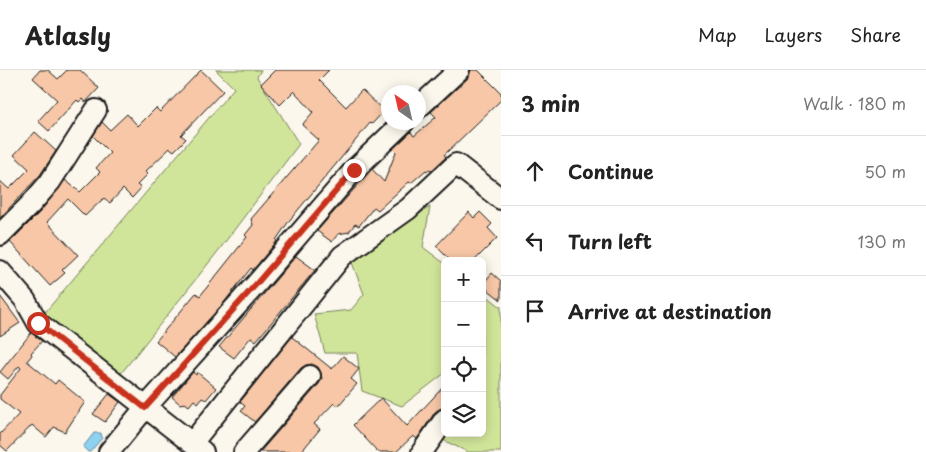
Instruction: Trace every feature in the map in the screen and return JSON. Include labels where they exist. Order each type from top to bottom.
[{"type":"street","points":[[426,100],[458,70]]},
{"type":"street","points":[[0,235],[50,182],[96,110]]},
{"type":"street","points":[[109,452],[145,408],[258,282],[354,170],[396,130]]},
{"type":"street","points":[[0,271],[25,300],[38,323],[197,447],[342,256],[408,209],[456,164],[501,199]]},
{"type":"street","points":[[244,452],[310,376]]},
{"type":"street","points":[[422,452],[441,425]]},
{"type":"green space","points":[[216,70],[261,70],[257,77],[299,144],[219,250],[119,376],[42,316],[234,88]]},
{"type":"green space","points":[[430,207],[423,247],[441,261],[441,376],[402,406],[362,391],[357,353],[325,353],[314,314],[351,310],[364,294],[351,260],[386,234]]},
{"type":"green space","points":[[486,295],[501,307],[501,452],[468,452],[439,438],[441,436],[486,437]]},
{"type":"water","points":[[94,433],[101,433],[102,438],[88,452],[83,447]]},
{"type":"building","points":[[40,70],[48,70],[58,79],[67,70],[80,70],[99,88],[86,102],[82,99],[79,102],[77,100],[49,131],[38,121],[57,100],[33,78]]},
{"type":"building","points":[[201,70],[223,91],[181,135],[186,139],[174,151],[170,148],[145,172],[148,174],[137,185],[141,188],[132,198],[123,189],[110,203],[104,198],[85,216],[68,199],[47,222],[78,255],[62,270],[65,273],[50,286],[10,242],[40,212],[65,180],[80,192],[100,172],[96,168],[110,153],[93,136],[102,122],[110,130],[127,114],[138,126],[156,108],[160,112]]},
{"type":"building","points":[[275,70],[329,70],[319,80],[346,107],[362,90],[381,108],[381,114],[372,124],[370,123],[289,221],[277,241],[253,270],[251,268],[222,305],[175,357],[156,341],[196,293],[200,296],[247,237],[245,235],[253,225],[251,219],[319,140],[302,125],[313,112],[294,91],[280,105],[261,84]]},
{"type":"building","points":[[471,70],[478,70],[501,93],[501,100],[444,155],[446,157],[431,171],[430,169],[426,170],[411,183],[409,182],[378,210],[374,207],[359,226],[355,224],[349,232],[338,234],[332,242],[317,231],[372,169],[384,182],[396,152],[393,149],[411,132],[414,136],[421,130],[426,130],[426,126],[436,117],[431,112],[467,79]]},
{"type":"building","points":[[35,132],[56,151],[40,175],[0,218],[0,181],[9,189],[29,169],[14,155]]},
{"type":"building","points":[[469,212],[474,218],[480,212],[492,224],[488,228],[497,238],[478,257],[447,257],[436,246]]},
{"type":"building","points":[[296,256],[315,270],[256,341],[251,337],[234,358],[219,347]]},
{"type":"building","points":[[492,273],[501,281],[501,300],[486,288],[486,280]]},
{"type":"building","points":[[0,296],[20,323],[0,336]]},
{"type":"building","points":[[31,333],[42,341],[31,353],[32,355],[27,361],[55,384],[58,380],[85,402],[65,432],[54,427],[46,437],[32,425],[7,451],[0,445],[0,434],[19,414],[0,399],[0,395],[21,368],[19,366],[8,379],[0,372]]},
{"type":"building","points":[[292,337],[332,369],[343,356],[359,369],[351,379],[357,384],[338,406],[334,403],[314,424],[320,429],[301,452],[260,452],[322,379],[318,367],[312,364],[306,365],[301,368],[255,422],[241,411],[245,406],[240,402]]},
{"type":"building","points":[[193,372],[196,375],[197,372],[216,388],[206,400],[202,398],[198,403],[194,400],[189,406],[185,403],[180,404],[172,397]]},
{"type":"building","points":[[441,389],[441,409],[435,412],[417,439],[413,436],[396,452],[378,452],[353,425],[381,398],[407,426]]},
{"type":"building","points":[[109,394],[120,402],[105,422],[93,414]]},
{"type":"route","points":[[38,323],[145,408],[258,282],[354,170]]}]
